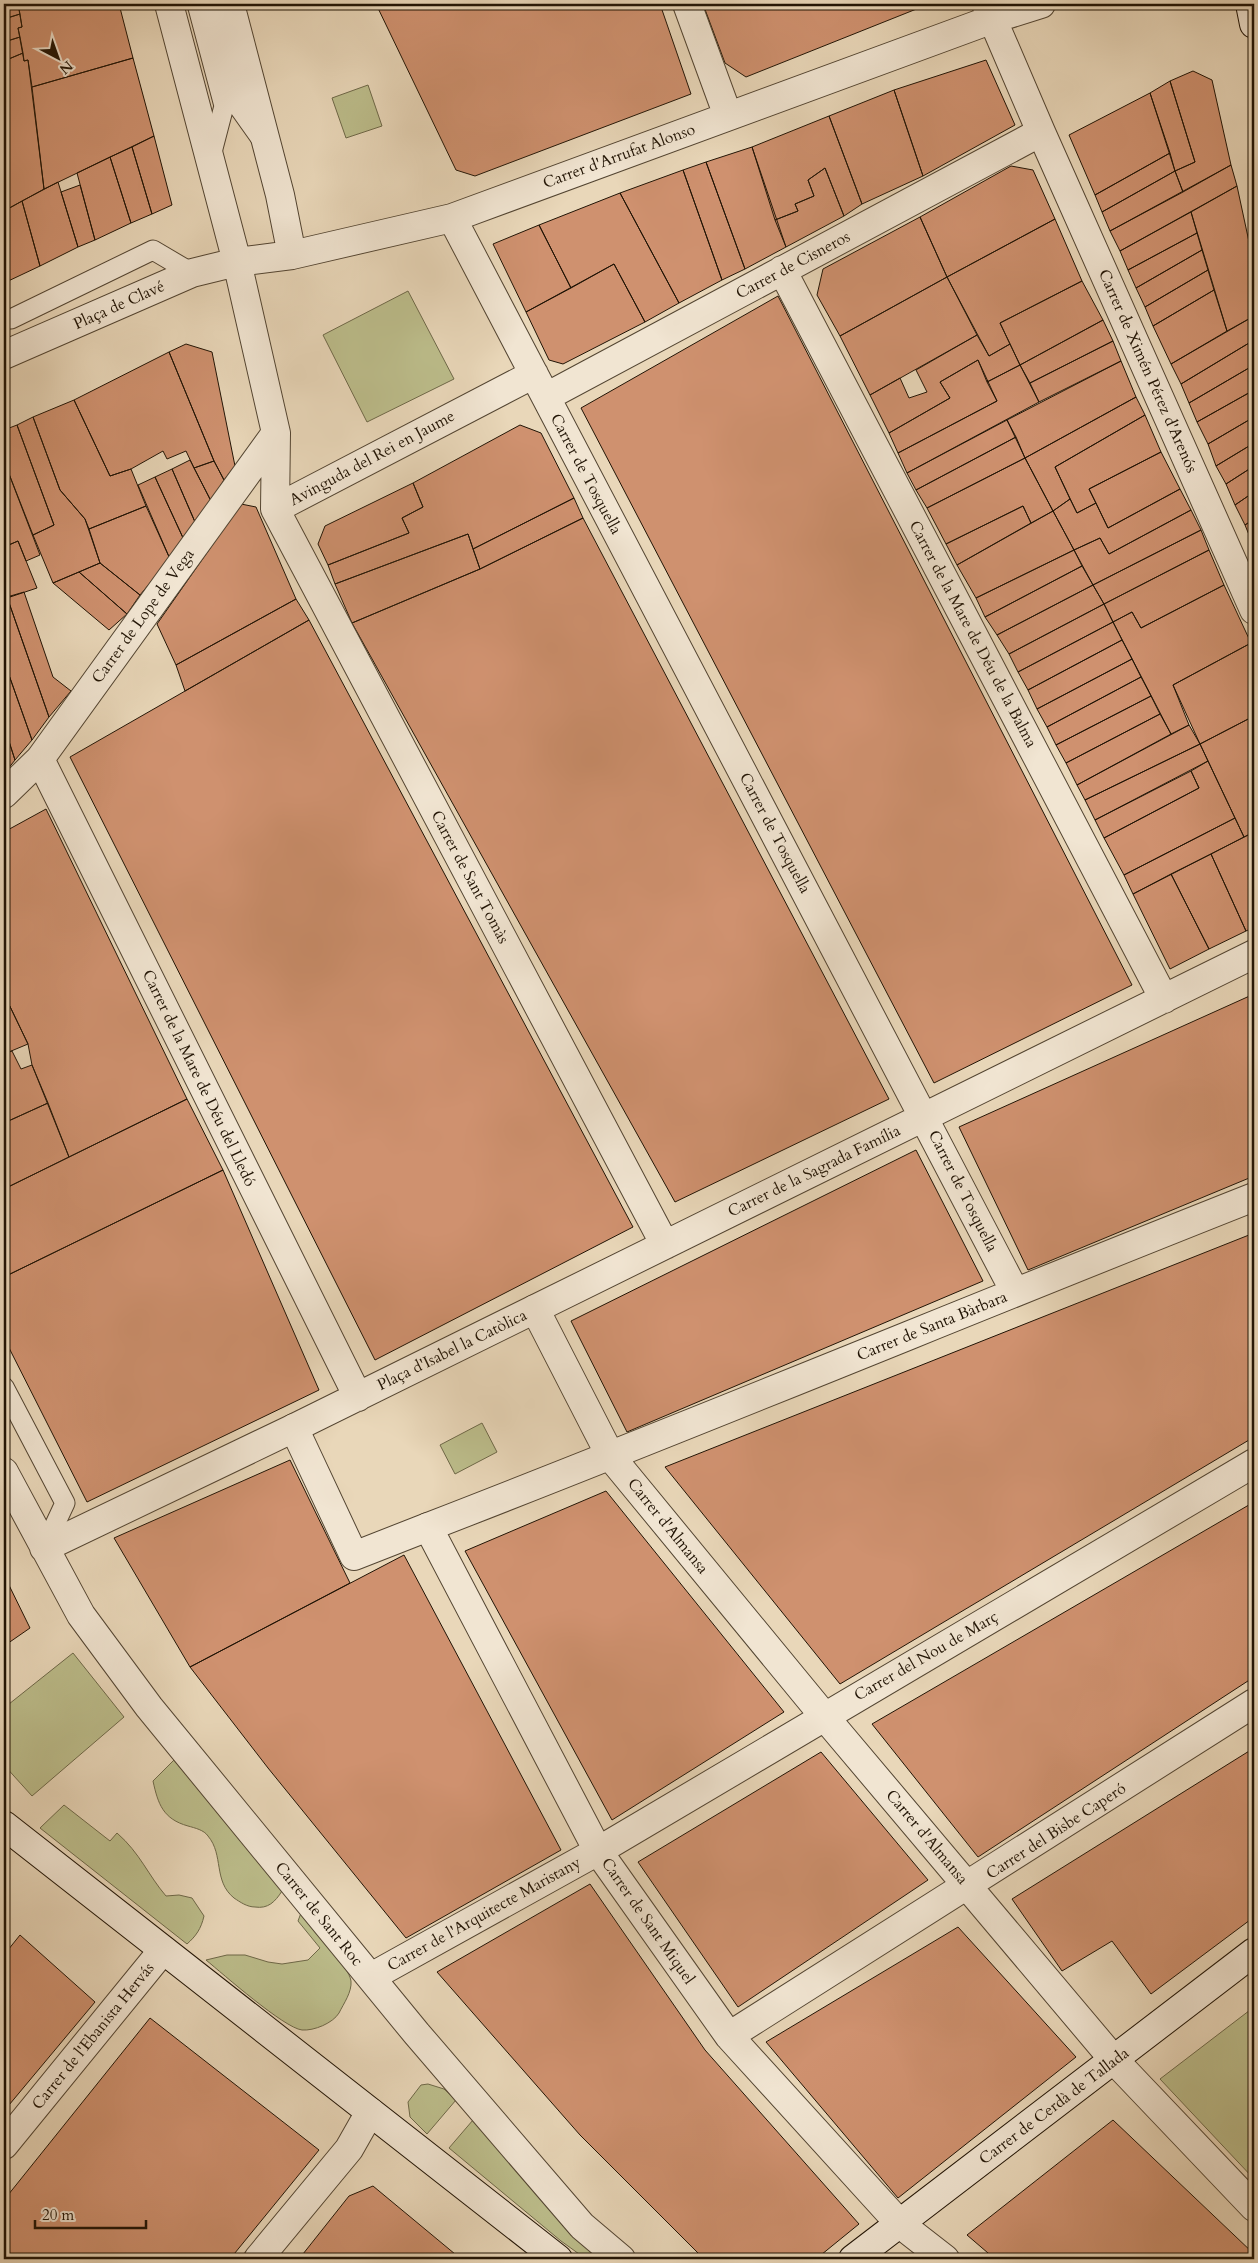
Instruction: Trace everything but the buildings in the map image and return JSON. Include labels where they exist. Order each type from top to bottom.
[{"type":"street","name":"Avinguda del Rei en Jaume","points":[[170,4],[237,262],[276,433],[275,509],[540,386]]},
{"type":"street","points":[[230,4],[269,150],[292,255]]},
{"type":"street","points":[[687,4],[728,116]]},
{"type":"street","name":"Carrer d'Arrufat Alonso","points":[[237,262],[292,255],[452,218],[728,116],[990,11],[1041,4]]},
{"type":"street","points":[[1250,4],[1254,24]]},
{"type":"street","name":"Carrer de Ximén Pérez d'Arenós","points":[[990,11],[1041,132],[1254,610]]},
{"type":"street","name":"Carrer de Cisneros","points":[[540,386],[782,270],[1041,132]]},
{"type":"street","points":[[452,218],[540,386]]},
{"type":"street","name":"Plaça de Clavé","points":[[4,355],[192,273],[237,262]]},
{"type":"street","name":"Carrer de la Mare de Déu de la Balma","points":[[782,270],[1164,998]]},
{"type":"street","name":"Carrer de Tosquella","points":[[540,386],[1015,1292]]},
{"type":"street","name":"Carrer de Lope de Vega","points":[[4,794],[40,759],[276,433]]},
{"type":"street","name":"Carrer de Sant Tomàs","points":[[275,509],[665,1245]]},
{"type":"street","name":"Carrer de la Mare de Déu del Lledó","points":[[40,759],[358,1397]]},
{"type":"street","name":"Carrer de la Sagrada Família","points":[[535,1309],[1254,954]]},
{"type":"street","name":"Carrer de Santa Bàrbara","points":[[611,1456],[1015,1292],[1254,1198]]},
{"type":"street","name":"Plaça d'Isabel la Catòlica","points":[[44,1548],[358,1397],[535,1309],[611,1456]]},
{"type":"street","points":[[294,1428],[354,1556],[611,1456]]},
{"type":"street","name":"Carrer d'Almansa","points":[[611,1456],[824,1716],[1114,2060],[1254,2207]]},
{"type":"street","name":"Carrer del Nou de Març","points":[[598,1850],[1254,1462]]},
{"type":"street","name":"Carrer de Sant Roc","points":[[4,1472],[81,1615],[149,1707],[423,2041],[582,2226],[621,2259]]},
{"type":"street","name":"Carrer de Sant Miquel","points":[[428,1527],[598,1850],[729,2036],[900,2224],[946,2259]]},
{"type":"street","name":"Carrer del Bisbe Caperó","points":[[729,2036],[969,1886],[1254,1703]]},
{"type":"street","points":[[4,1825],[558,2259]]},
{"type":"street","name":"Carrer de l'Arquitecte Maristany","points":[[370,1977],[598,1850]]},
{"type":"street","name":"Carrer de l'Ebanista Hervás","points":[[4,2145],[163,1950]]},
{"type":"street","name":"Carrer de Cerdà de Tallada","points":[[853,2259],[1254,1952]]},
{"type":"street","points":[[258,2259],[349,2149],[370,2112]]},
{"type":"lane","points":[[197,4],[224,106],[210,160]]},
{"type":"lane","points":[[211,4],[237,105],[269,150]]},
{"type":"lane","points":[[11,318],[153,250],[192,273]]},
{"type":"lane","points":[[4,1387],[65,1503],[44,1548]]},
{"type":"green space","points":[[368,85],[382,126],[346,138],[332,98]]},
{"type":"green space","points":[[408,291],[454,379],[367,422],[323,335]]},
{"type":"green space","points":[[482,1423],[497,1452],[455,1474],[440,1445]]},
{"type":"green space","points":[[73,1653],[124,1717],[32,1796],[4,1765],[4,1708]]},
{"type":"green space","points":[[174,1760],[282,1891],[271,1904],[264,1907],[252,1907],[234,1898],[223,1884],[216,1851],[208,1836],[202,1831],[173,1819],[163,1810],[153,1781]]},
{"type":"green space","points":[[64,1805],[110,1841],[117,1833],[132,1848],[166,1896],[179,1895],[192,1898],[204,1916],[198,1932],[187,1944],[40,1828]]},
{"type":"green space","points":[[301,1913],[337,1956],[349,1974],[351,1981],[349,1993],[336,2017],[323,2026],[307,2030],[293,2027],[282,2020],[254,2000],[206,1960],[227,1955],[245,1955],[282,1964],[308,1960],[320,1948],[298,1921]]},
{"type":"green space","points":[[1254,2007],[1254,2179],[1160,2079]]},
{"type":"green space","points":[[428,2084],[444,2089],[456,2100],[427,2134],[410,2117],[408,2102],[421,2085]]},
{"type":"green space","points":[[473,2120],[603,2259],[586,2259],[561,2241],[449,2148]]}]
